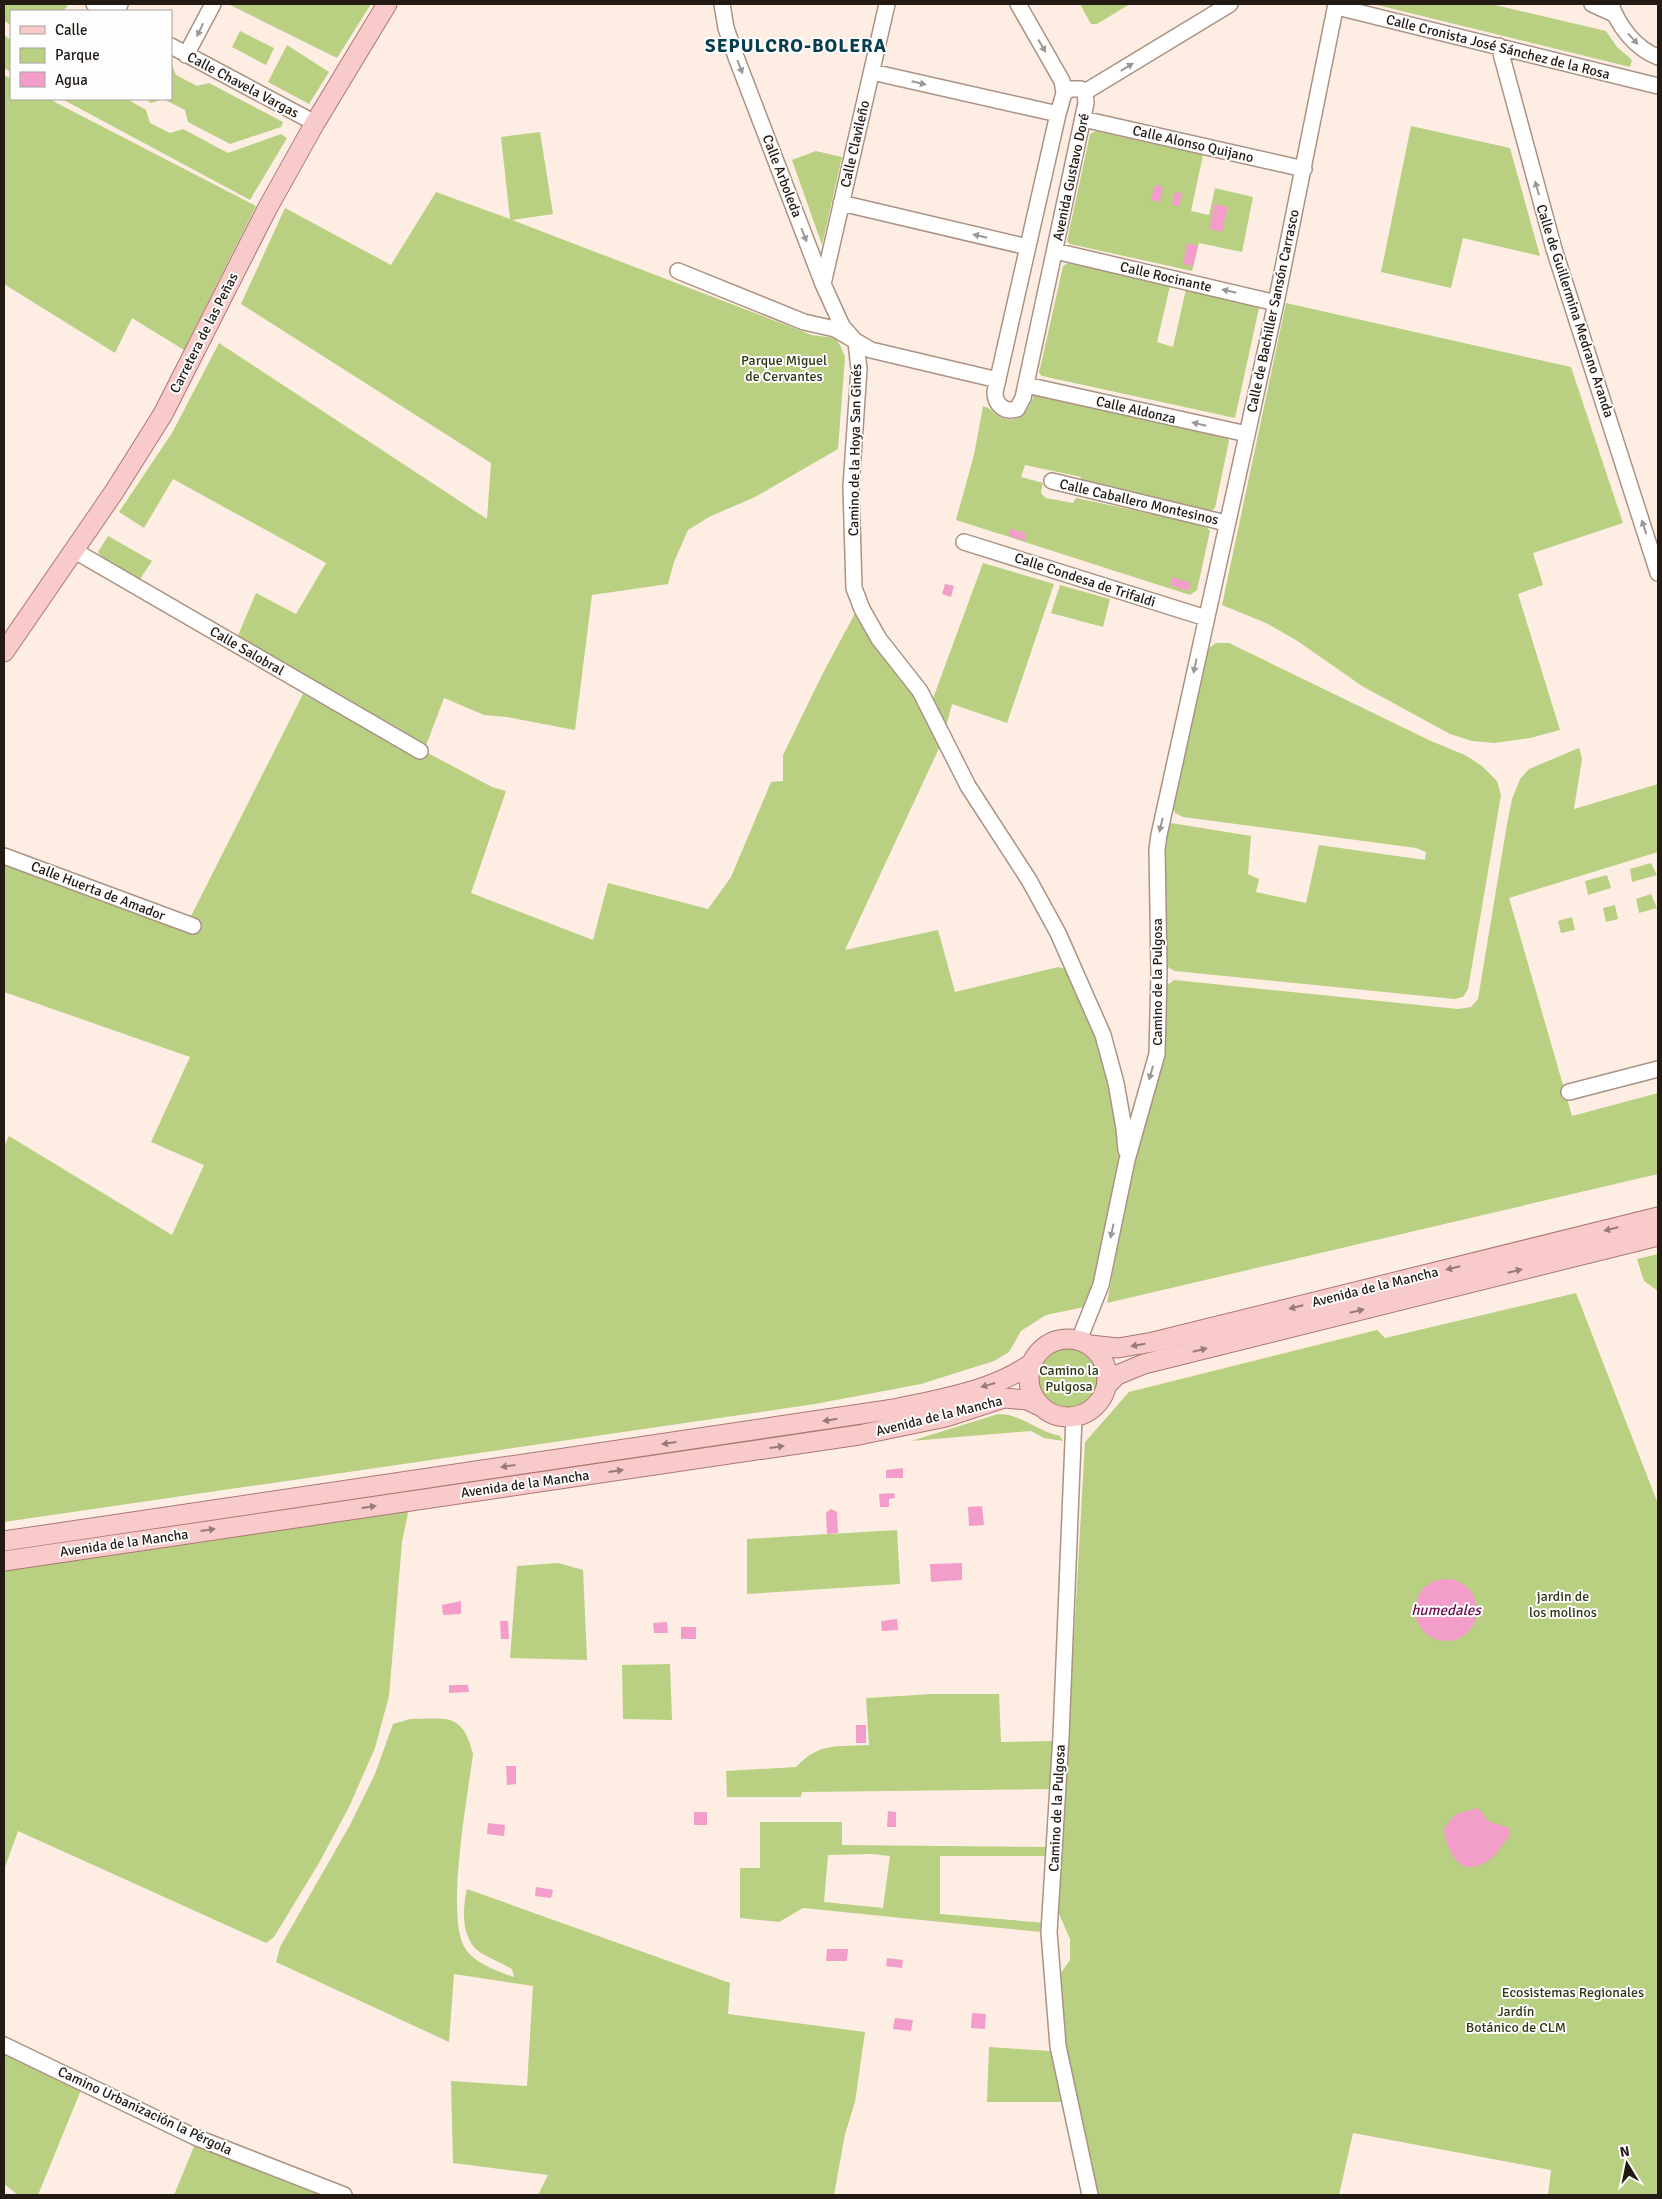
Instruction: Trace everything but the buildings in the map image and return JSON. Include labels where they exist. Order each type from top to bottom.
[{"type":"main road","name":"Carretera de las Peñas","points":[[4,652],[75,551],[163,414],[267,209],[387,4]]},
{"type":"main road","name":"Avenida de la Mancha","points":[[1085,1342],[1118,1348],[1139,1345],[1658,1217]]},
{"type":"main road","name":"Avenida de la Mancha","points":[[1107,1385],[1116,1375],[1144,1364],[1658,1236]]},
{"type":"main road","points":[[1056,1340],[1085,1342],[1099,1353],[1105,1362],[1108,1373],[1105,1394],[1097,1405],[1086,1413],[1074,1417],[1049,1413],[1033,1397],[1029,1385],[1032,1364],[1038,1353],[1056,1340]]},
{"type":"main road","name":"Avenida de la Mancha","points":[[4,1541],[894,1409],[996,1383],[1015,1375],[1032,1364]]},
{"type":"main road","name":"Avenida de la Mancha","points":[[4,1560],[859,1435],[946,1416],[994,1400],[1019,1398],[1042,1407]]},
{"type":"street","points":[[94,4],[105,10]]},
{"type":"street","points":[[186,55],[213,4]]},
{"type":"street","name":"Calle Arboleda","points":[[722,4],[726,28],[736,56],[823,284],[842,326],[856,342]]},
{"type":"street","name":"Calle Clavileño","points":[[823,284],[887,4]]},
{"type":"street","points":[[1018,4],[1062,81],[1064,92],[1076,88],[1085,92],[1230,4]]},
{"type":"street","points":[[1592,4],[1613,9],[1634,42],[1649,54],[1658,57]]},
{"type":"street","name":"Calle Cronista José Sánchez de la Rosa","points":[[1337,5],[1658,86]]},
{"type":"street","name":"Calle de Bachiller Sansón Carrasco","points":[[1206,618],[1276,302],[1337,5]]},
{"type":"street","name":"Calle de Guillermina Medrano Aranda","points":[[1499,46],[1554,249],[1658,573]]},
{"type":"street","name":"Calle Chavela Vargas","points":[[172,47],[316,123]]},
{"type":"street","points":[[872,72],[1058,114]]},
{"type":"street","name":"Avenida Gustavo Doré","points":[[1064,92],[995,398],[1001,408],[1012,411],[1021,404],[1026,385],[1083,119],[1087,98],[1085,92]]},
{"type":"street","name":"Calle Alonso Quijano","points":[[1083,119],[1304,169]]},
{"type":"street","points":[[841,203],[1028,247]]},
{"type":"street","name":"Calle Rocinante","points":[[1055,251],[1276,302]]},
{"type":"street","points":[[678,271],[804,322],[835,329],[871,350],[998,380]]},
{"type":"street","name":"Camino de la Hoya San Ginés","points":[[856,342],[859,369],[851,487],[854,588],[862,609],[879,639],[920,691],[968,786],[1029,880],[1058,933],[1103,1035],[1116,1083],[1124,1128],[1127,1160]]},
{"type":"street","name":"Calle Aldonza","points":[[1026,385],[1246,434]]},
{"type":"street","name":"Calle Caballero Montesinos","points":[[1052,482],[1226,523]]},
{"type":"street","name":"Calle Condesa de Trifaldi","points":[[964,542],[1206,618]]},
{"type":"street","name":"Calle Salobral","points":[[75,551],[420,751]]},
{"type":"street","name":"Camino de la Pulgosa","points":[[1085,1342],[1101,1285],[1127,1160],[1157,1054],[1159,974],[1157,849],[1206,618]]},
{"type":"street","name":"Calle Huerta de Amador","points":[[4,856],[192,926]]},
{"type":"street","points":[[1569,1092],[1658,1070]]},
{"type":"street","name":"Camino de la Pulgosa","points":[[1074,1417],[1061,1736],[1049,1932],[1058,2046],[1090,2195]]},
{"type":"street","name":"Camino Urbanización la Pérgola","points":[[4,2045],[196,2137],[344,2195]]},
{"type":"green space","points":[[4,4],[63,4],[68,6],[64,10],[10,10],[10,24],[4,21]]},
{"type":"green space","points":[[228,4],[371,4],[337,58]]},
{"type":"green space","points":[[1080,4],[1130,4],[1097,24],[1091,24]]},
{"type":"green space","points":[[1373,4],[1491,4],[1606,31],[1617,47],[1632,60],[1630,67]]},
{"type":"green space","points":[[240,31],[274,48],[266,65],[232,47]]},
{"type":"green space","points":[[4,35],[10,39],[10,71],[4,68]]},
{"type":"green space","points":[[287,45],[329,72],[309,104],[268,82]]},
{"type":"green space","points":[[172,65],[176,75],[197,86],[209,83],[283,122],[281,127],[230,144],[188,122],[185,110],[165,100],[172,100]]},
{"type":"green space","points":[[4,75],[10,78],[10,100],[51,100],[256,206],[184,350],[132,318],[115,353],[4,284]]},
{"type":"green space","points":[[64,100],[129,100],[146,110],[150,123],[170,133],[183,129],[228,153],[281,134],[287,138],[250,200]]},
{"type":"green space","points":[[146,100],[160,100],[151,103]]},
{"type":"green space","points":[[1411,126],[1510,148],[1540,256],[1463,238],[1451,288],[1381,272]]},
{"type":"green space","points":[[1096,131],[1203,155],[1191,211],[1209,215],[1215,188],[1253,197],[1242,252],[1199,243],[1192,271],[1070,244],[1067,241],[1090,134]]},
{"type":"green space","name":"Parque Miguel de Cervantes","points":[[540,132],[553,214],[512,220],[812,335],[835,338],[845,357],[838,449],[755,497],[709,517],[688,530],[674,562],[668,584],[592,595],[575,730],[507,717],[484,715],[444,698],[424,751],[492,787],[506,791],[471,893],[593,940],[608,883],[708,909],[731,877],[771,782],[783,781],[783,755],[823,673],[859,606],[918,691],[941,744],[845,950],[938,930],[955,992],[1058,967],[1073,971],[1099,1032],[1121,1150],[1113,1209],[1089,1306],[1046,1315],[1021,1331],[1009,1352],[994,1361],[921,1384],[815,1404],[4,1522],[4,1146],[9,1136],[172,1235],[204,1165],[151,1142],[190,1057],[4,992],[4,859],[186,926],[303,694],[421,756],[236,640],[256,593],[296,614],[326,563],[173,479],[144,528],[119,512],[172,433],[219,343],[487,519],[491,463],[241,304],[285,208],[391,265],[436,192],[510,219],[501,137]]},
{"type":"green space","points":[[816,151],[842,157],[822,245],[792,160]]},
{"type":"green space","points":[[1068,263],[1170,286],[1157,342],[1173,347],[1186,289],[1256,305],[1259,308],[1235,418],[1042,376],[1039,373],[1063,266]]},
{"type":"green space","points":[[1286,303],[1571,367],[1623,523],[1533,553],[1543,585],[1518,594],[1560,730],[1530,738],[1494,743],[1472,741],[1450,734],[1362,686],[1296,640],[1266,623],[1222,605]]},
{"type":"green space","points":[[1034,395],[1227,437],[1229,441],[1215,508],[1211,511],[1080,482],[1081,477],[1025,465],[1021,477],[1043,483],[1041,493],[1046,498],[1073,503],[1076,498],[1204,525],[1210,531],[1197,590],[1190,595],[956,520],[974,455],[983,406],[1000,417],[1007,419],[1018,418],[1026,411]]},
{"type":"green space","points":[[108,536],[152,561],[138,582],[103,559],[98,552]]},
{"type":"green space","points":[[983,563],[1054,584],[1007,723],[952,704],[945,730],[932,701]]},
{"type":"green space","points":[[1060,585],[1110,599],[1103,627],[1051,613]]},
{"type":"green space","points":[[1216,643],[1229,643],[1431,741],[1465,755],[1482,766],[1497,781],[1501,795],[1468,989],[1463,997],[1454,999],[1175,971],[1169,968],[1163,958],[1161,888],[1163,849],[1166,834],[1171,823],[1251,836],[1248,874],[1259,879],[1256,892],[1306,903],[1319,845],[1425,860],[1426,852],[1416,848],[1183,817],[1175,813],[1172,805],[1203,656]]},
{"type":"green space","points":[[1579,748],[1582,759],[1574,809],[1658,784],[1658,852],[1509,898],[1572,1116],[1658,1093],[1658,1174],[1107,1303],[1166,986],[1174,980],[1458,1009],[1471,1007],[1478,999],[1507,824],[1512,799],[1520,779],[1529,769]]},
{"type":"green space","points":[[1651,863],[1657,875],[1632,882],[1630,869]]},
{"type":"green space","points":[[1607,875],[1611,888],[1588,895],[1585,881]]},
{"type":"green space","points":[[1651,894],[1657,908],[1639,913],[1636,899]]},
{"type":"green space","points":[[1615,905],[1618,919],[1606,922],[1603,908]]},
{"type":"green space","points":[[1572,917],[1575,930],[1561,933],[1558,921]]},
{"type":"green space","points":[[1658,1254],[1658,1291],[1644,1281],[1637,1259]]},
{"type":"green space","points":[[1576,1293],[1658,1504],[1658,2195],[1548,2195],[1551,2170],[1353,2133],[1339,2195],[1095,2195],[1077,2113],[1057,2001],[1060,1974],[1070,1960],[1070,1939],[1056,1907],[1085,1442],[1129,1392],[1377,1330],[1385,1338]]},
{"type":"green space","name":"Camino la Pulgosa","points":[[1063,1348],[1075,1348],[1091,1357],[1098,1367],[1100,1379],[1098,1391],[1091,1401],[1075,1410],[1063,1410],[1052,1405],[1043,1396],[1038,1385],[1038,1373],[1043,1362],[1052,1353]]},
{"type":"green space","points":[[998,1414],[1022,1420],[1051,1434],[1060,1436],[1063,1441],[1044,1438],[1031,1431],[911,1441]]},
{"type":"green space","points":[[407,1508],[408,1513],[402,1542],[389,1696],[375,1748],[349,1807],[319,1863],[274,1937],[266,1943],[18,1831],[4,1870],[4,1566]]},
{"type":"green space","points":[[897,1530],[900,1584],[747,1594],[747,1539]]},
{"type":"green space","points":[[558,1563],[583,1570],[587,1660],[510,1658],[517,1566]]},
{"type":"green space","points":[[670,1664],[672,1720],[623,1719],[622,1665]]},
{"type":"green space","points":[[933,1694],[999,1694],[1001,1742],[1052,1741],[1051,1789],[802,1792],[801,1797],[727,1797],[726,1771],[796,1767],[813,1753],[829,1747],[869,1745],[866,1698]]},
{"type":"green space","points":[[410,1719],[444,1719],[458,1724],[469,1740],[473,1754],[460,1854],[457,1910],[459,1932],[465,1948],[474,1958],[494,1970],[514,1977],[512,1969],[481,1953],[470,1941],[464,1918],[467,1889],[730,1983],[728,2014],[865,2032],[855,2102],[845,2134],[834,2195],[538,2195],[548,2175],[453,2163],[451,2081],[527,2086],[533,1986],[454,1974],[449,2042],[276,1962],[280,1947],[350,1825],[375,1774],[393,1724]]},
{"type":"green space","points":[[760,1822],[842,1822],[842,1845],[1048,1847],[1049,1856],[940,1856],[940,1914],[1046,1923],[1041,1932],[803,1908],[779,1922],[740,1918],[740,1868],[760,1868]],"holes":[[[871,1854],[890,1856],[883,1908],[824,1902],[828,1855]]]},
{"type":"green space","points":[[989,2047],[1050,2051],[1054,2055],[1064,2102],[987,2102]]},
{"type":"green space","points":[[4,2050],[81,2090],[38,2195],[18,2195],[4,2184]]},
{"type":"green space","points":[[195,2144],[334,2195],[174,2195]]},
{"type":"water","points":[[1158,185],[1163,188],[1160,202],[1151,200],[1154,187]]},
{"type":"water","points":[[1175,192],[1182,193],[1179,206],[1172,205]]},
{"type":"water","points":[[1214,204],[1228,207],[1222,232],[1209,229]]},
{"type":"water","points":[[1187,243],[1198,246],[1193,266],[1183,264]]},
{"type":"water","points":[[1010,529],[1026,533],[1026,541],[1009,536]]},
{"type":"water","points":[[1172,577],[1191,583],[1188,591],[1170,585]]},
{"type":"water","points":[[945,584],[954,586],[951,597],[942,594]]},
{"type":"water","points":[[903,1468],[903,1478],[886,1478],[886,1470]]},
{"type":"water","points":[[894,1493],[895,1498],[889,1499],[889,1507],[880,1507],[879,1494]]},
{"type":"water","points":[[982,1506],[984,1525],[969,1526],[968,1507]]},
{"type":"water","points":[[831,1509],[837,1512],[838,1533],[827,1534],[826,1513]]},
{"type":"water","points":[[962,1563],[962,1580],[931,1582],[930,1564]]},
{"type":"water","name":"humedales","points":[[1440,1579],[1452,1579],[1468,1588],[1475,1598],[1477,1610],[1475,1622],[1468,1632],[1452,1641],[1440,1641],[1429,1636],[1420,1627],[1415,1616],[1415,1604],[1420,1593],[1429,1584]]},
{"type":"water","points":[[461,1601],[461,1614],[443,1615],[442,1605]]},
{"type":"water","points":[[897,1619],[898,1630],[882,1631],[881,1621]]},
{"type":"water","points":[[500,1621],[508,1621],[509,1639],[501,1639]]},
{"type":"water","points":[[667,1622],[668,1633],[654,1633],[653,1623]]},
{"type":"water","points":[[681,1627],[696,1627],[696,1639],[681,1639]]},
{"type":"water","points":[[449,1685],[468,1685],[469,1692],[449,1693]]},
{"type":"water","points":[[856,1725],[866,1725],[866,1743],[856,1743]]},
{"type":"water","points":[[506,1766],[516,1766],[516,1784],[507,1785]]},
{"type":"water","points":[[1478,1808],[1488,1821],[1509,1828],[1510,1836],[1496,1854],[1486,1862],[1474,1867],[1463,1866],[1458,1863],[1447,1843],[1444,1828],[1456,1814]]},
{"type":"water","points":[[888,1811],[896,1812],[896,1827],[887,1827]]},
{"type":"water","points":[[694,1812],[707,1812],[707,1825],[694,1825]]},
{"type":"water","points":[[488,1823],[505,1825],[504,1836],[487,1834]]},
{"type":"water","points":[[536,1887],[553,1890],[551,1898],[535,1896]]},
{"type":"water","points":[[827,1949],[848,1949],[847,1961],[826,1961]]},
{"type":"water","points":[[887,1958],[903,1960],[902,1968],[886,1966]]},
{"type":"water","points":[[972,2013],[986,2014],[985,2029],[971,2028]]},
{"type":"water","points":[[895,2018],[913,2020],[911,2031],[893,2029]]},
{"type":"district","name":"SEPULCRO-BOLERA","points":[[796,46]]},
{"type":"park label","name":"jardin de los molinos","points":[[1563,1604]]},
{"type":"park label","name":"Ecosistemas Regionales","points":[[1573,1992]]},
{"type":"park label","name":"Jardín Botánico de CLM","points":[[1516,2019]]}]
